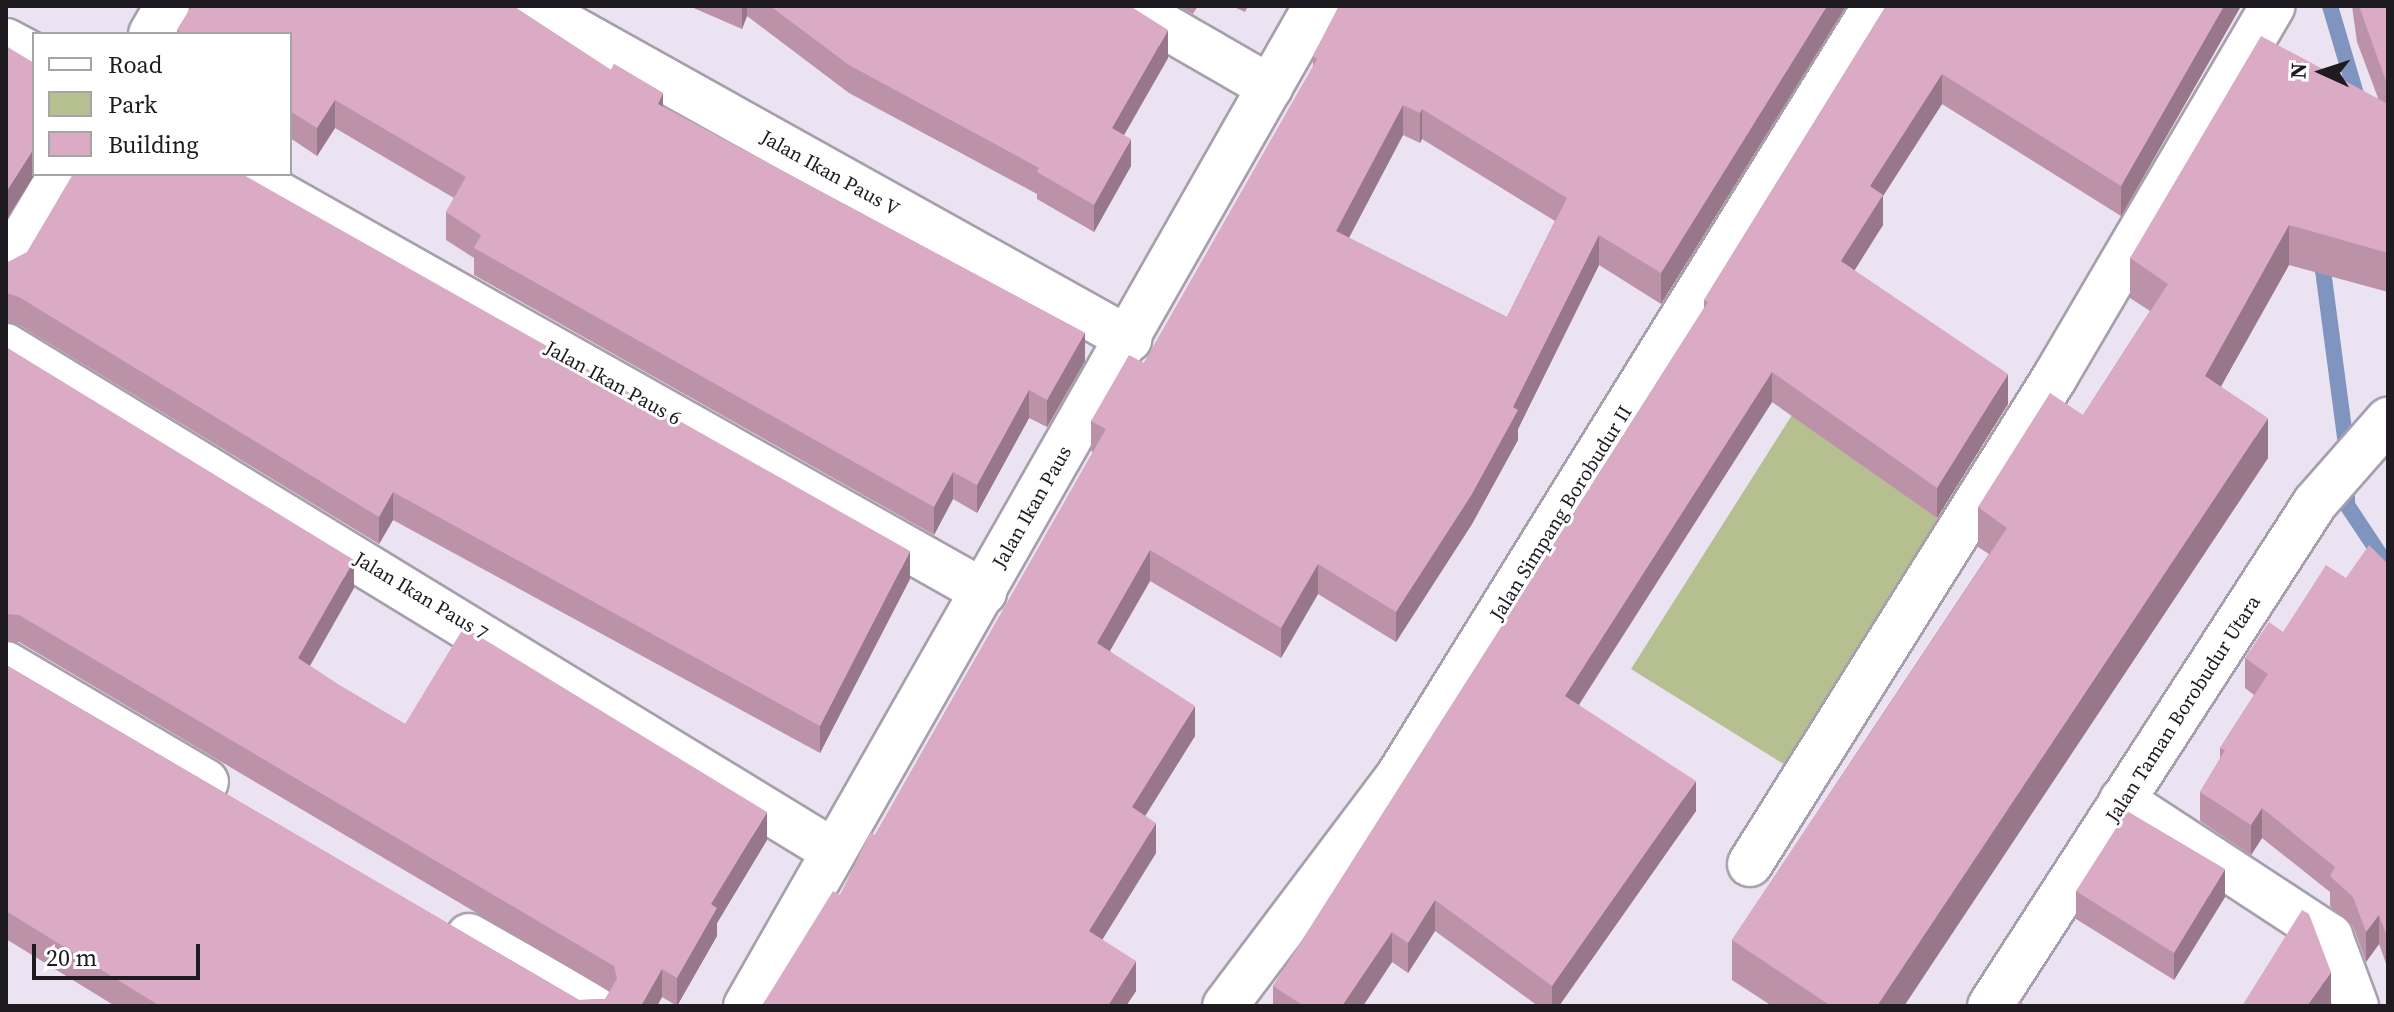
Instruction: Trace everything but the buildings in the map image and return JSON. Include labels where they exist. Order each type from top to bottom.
[{"type":"street","points":[[152,32],[167,6]]},
{"type":"street","name":"Jalan Ikan Paus V","points":[[532,6],[1129,339]]},
{"type":"street","points":[[1129,6],[1270,87]]},
{"type":"street","name":"Jalan Ikan Paus","points":[[746,1006],[1129,339],[1316,6]]},
{"type":"street","name":"Jalan Simpang Borobudur II","points":[[1225,1006],[1399,775],[1875,6]]},
{"type":"street","points":[[1750,864],[2047,390],[2273,6]]},
{"type":"street","points":[[6,41],[32,55]]},
{"type":"street","points":[[6,266],[60,176]]},
{"type":"street","name":"Jalan Ikan Paus 6","points":[[247,176],[984,592]]},
{"type":"street","name":"Jalan Ikan Paus 7","points":[[6,346],[833,851]]},
{"type":"street","name":"Jalan Taman Borobudur Utara","points":[[1990,1006],[2315,503],[2388,420]]},
{"type":"street","points":[[6,664],[243,805]]},
{"type":"street","points":[[2122,800],[2330,936],[2356,1006]]},
{"type":"street","points":[[433,915],[592,1006]]},
{"type":"green space","points":[[1792,415],[1943,522],[1787,766],[1631,669]]},
{"type":"waterway","points":[[2330,6],[2360,107]]},
{"type":"waterway","points":[[2330,255],[2323,270],[2347,453]]},
{"type":"waterway","points":[[2347,480],[2347,505],[2388,567]]}]
